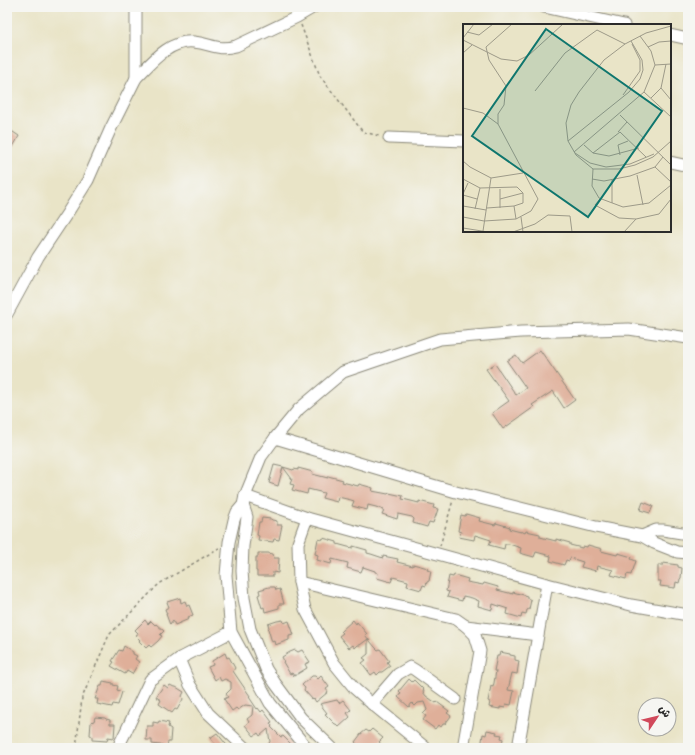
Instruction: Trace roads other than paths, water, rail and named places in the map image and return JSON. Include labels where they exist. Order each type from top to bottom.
[{"type":"street","points":[[136,7],[136,78]]},
{"type":"street","points":[[7,314],[38,257],[88,180],[111,128],[136,78],[152,62],[168,49],[186,42],[194,42],[220,48],[236,46],[297,17],[314,7]]},
{"type":"street","points":[[544,7],[620,24]]},
{"type":"street","points":[[671,35],[688,39]]},
{"type":"street","points":[[389,138],[463,141]]},
{"type":"street","points":[[671,162],[688,166]]},
{"type":"street","points":[[307,748],[270,703],[231,632],[226,575],[229,542],[234,520],[244,500],[261,457],[299,409],[343,372],[440,338],[521,332],[629,329],[688,338]]},
{"type":"street","points":[[275,438],[456,492],[596,527],[642,536],[654,543],[677,552],[688,553]]},
{"type":"street","points":[[244,500],[547,584],[631,605],[688,615]]},
{"type":"street","points":[[244,500],[246,517],[242,571],[244,598],[250,629],[266,669],[301,718],[332,748]]},
{"type":"street","points":[[307,518],[298,543],[299,582],[305,610],[334,663],[355,689],[426,748]]},
{"type":"street","points":[[642,536],[656,530],[688,534]]},
{"type":"street","points":[[299,582],[456,619],[475,635],[480,651],[463,748]]},
{"type":"street","points":[[518,748],[547,584]]},
{"type":"street","points":[[466,626],[538,635]]},
{"type":"street","points":[[120,748],[123,737],[150,680],[179,659],[231,632]]},
{"type":"street","points":[[179,659],[190,685],[208,713],[243,748]]},
{"type":"street","points":[[372,704],[398,674],[410,667],[455,699]]},
{"type":"street","points":[[281,716],[294,708]]}]
